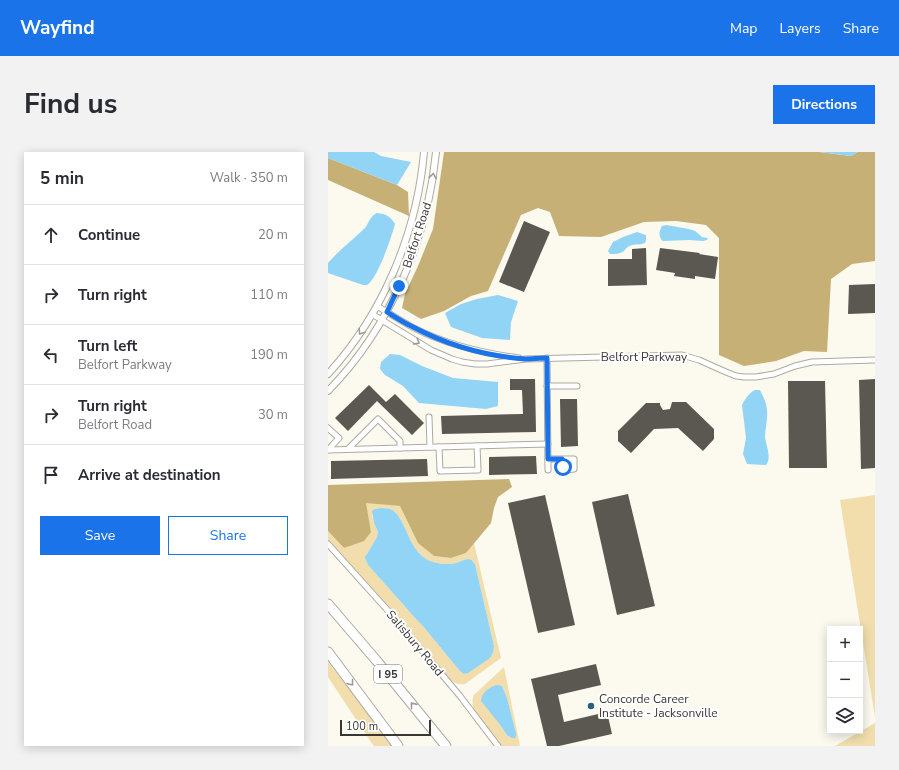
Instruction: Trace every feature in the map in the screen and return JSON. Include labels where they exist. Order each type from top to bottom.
[{"type":"highway","name":"I 95","points":[[328,604],[446,746]]},
{"type":"highway","points":[[328,652],[398,746]]},
{"type":"street","name":"Belfort Road","points":[[328,374],[352,345],[372,314],[394,271],[405,243],[417,198],[424,152]]},
{"type":"street","name":"Belfort Road","points":[[328,391],[353,363],[387,312],[399,286],[416,246],[430,194],[436,152]]},
{"type":"street","name":"Belfort Parkway","points":[[377,306],[413,327],[456,345],[489,354],[526,359]]},
{"type":"street","name":"Belfort Parkway","points":[[372,314],[441,355],[468,363],[487,364],[547,358],[682,355],[699,360],[736,376],[756,377],[774,374],[800,364],[812,362],[875,360]]},
{"type":"street","points":[[547,358],[548,470]]},
{"type":"street","points":[[547,386],[577,386]]},
{"type":"street","points":[[429,417],[430,447]]},
{"type":"street","points":[[348,449],[378,419],[400,441],[400,448]]},
{"type":"street","points":[[328,428],[339,438],[328,450]]},
{"type":"street","points":[[328,450],[548,444]]},
{"type":"street","points":[[438,447],[440,471],[478,470],[477,446]]},
{"type":"street","points":[[548,459],[562,459]]},
{"type":"street","name":"Salisbury Road","points":[[328,544],[391,614],[460,696],[498,746]]},
{"type":"shaded area","points":[[444,152],[819,152],[851,156],[858,152],[875,152],[875,261],[852,264],[831,279],[827,352],[804,351],[776,361],[744,366],[719,355],[719,238],[706,225],[676,221],[644,222],[601,237],[559,236],[550,212],[538,208],[521,215],[488,291],[471,296],[444,311],[421,319],[402,308],[405,294],[433,229]]},
{"type":"shaded area","points":[[328,158],[397,185],[408,192],[409,216],[328,180]]},
{"type":"shaded area","points":[[509,479],[512,487],[498,497],[491,523],[466,553],[451,558],[434,556],[418,543],[400,506],[366,503],[371,532],[364,541],[344,548],[328,531],[328,485]]},
{"type":"shaded area","points":[[875,495],[875,717],[863,643],[863,626],[860,626],[840,500]]},
{"type":"shaded area","points":[[365,502],[400,506],[418,542],[434,556],[451,558],[466,553],[474,543],[501,658],[465,684],[456,683],[449,679],[413,635],[328,540],[328,531],[344,548],[371,532]],"holes":[[[375,509],[390,509],[397,514],[415,547],[426,559],[445,564],[453,564],[469,559],[475,564],[494,646],[459,670],[422,625],[368,565],[365,556],[377,537],[378,532],[372,516]]]},
{"type":"shaded area","points":[[328,662],[393,746],[373,745],[328,677]]},
{"type":"shaded area","points":[[504,667],[520,746],[501,746],[474,710],[472,702],[474,695]],"holes":[[[502,686],[507,698],[516,733],[507,735],[498,722]]]},
{"type":"shaded area","points":[[875,723],[875,746],[835,746],[856,734],[863,734],[863,730]]},
{"type":"water","points":[[328,152],[374,152],[381,156],[411,162],[397,185],[328,158]]},
{"type":"water","points":[[819,152],[858,152],[851,156]]},
{"type":"water","points":[[377,213],[388,216],[395,224],[384,257],[371,281],[367,285],[363,285],[328,273],[328,263],[365,228],[371,218]]},
{"type":"water","points":[[666,225],[689,229],[695,231],[702,237],[708,238],[707,240],[703,241],[663,241],[660,238],[660,232],[662,226]]},
{"type":"water","points":[[637,232],[646,235],[645,243],[631,245],[621,253],[610,254],[608,251],[613,242]]},
{"type":"water","points":[[498,295],[518,301],[511,322],[510,340],[482,338],[451,327],[445,313],[461,304]]},
{"type":"water","points":[[390,354],[400,355],[422,366],[453,378],[498,382],[498,406],[486,409],[419,403],[403,386],[385,375],[380,369],[381,362]]},
{"type":"water","points":[[755,390],[760,390],[767,408],[765,437],[769,459],[766,465],[747,464],[743,454],[746,438],[742,405],[747,396]]},
{"type":"water","points":[[381,508],[390,509],[397,514],[415,547],[426,559],[437,563],[453,564],[469,559],[475,564],[494,646],[490,658],[468,673],[464,674],[459,670],[422,625],[368,565],[365,556],[377,537],[378,532],[374,523],[372,511]]},
{"type":"water","points":[[498,685],[502,686],[507,698],[516,733],[515,738],[507,735],[481,701],[487,690]]},
{"type":"building","points":[[524,221],[550,232],[524,292],[499,282]]},
{"type":"building","points":[[646,248],[647,285],[608,286],[608,259],[632,259],[632,249]]},
{"type":"building","points":[[660,248],[718,257],[715,279],[695,276],[695,279],[674,276],[675,273],[656,270]]},
{"type":"building","points":[[875,284],[875,313],[848,314],[849,285]]},
{"type":"building","points":[[510,379],[535,379],[536,432],[442,434],[441,416],[523,414],[522,390],[510,390]]},
{"type":"building","points":[[875,379],[875,468],[861,469],[859,380]]},
{"type":"building","points":[[788,381],[825,381],[827,468],[789,468]]},
{"type":"building","points":[[369,385],[386,402],[395,394],[424,423],[412,435],[377,401],[348,431],[335,418]]},
{"type":"building","points":[[560,399],[577,399],[578,446],[561,447]]},
{"type":"building","points":[[672,402],[686,402],[714,429],[714,439],[703,451],[678,428],[654,429],[631,453],[618,441],[618,431],[646,403],[660,403],[663,410],[670,409]]},
{"type":"building","points":[[536,456],[537,474],[489,475],[489,457]]},
{"type":"building","points":[[427,459],[428,476],[331,479],[331,461]]},
{"type":"building","points":[[628,494],[655,606],[617,615],[592,502]]},
{"type":"building","points":[[545,495],[575,625],[538,633],[508,503]]},
{"type":"building","points":[[596,664],[601,685],[558,695],[564,722],[607,712],[612,734],[559,746],[547,746],[531,679]]},
{"type":"place","name":"Concorde Career Institute - Jacksonville","points":[[591,706]]},
{"type":"route","points":[[399,286],[387,312],[413,327],[446,342],[489,354],[526,359],[547,358],[548,459],[562,459],[563,467]]}]
